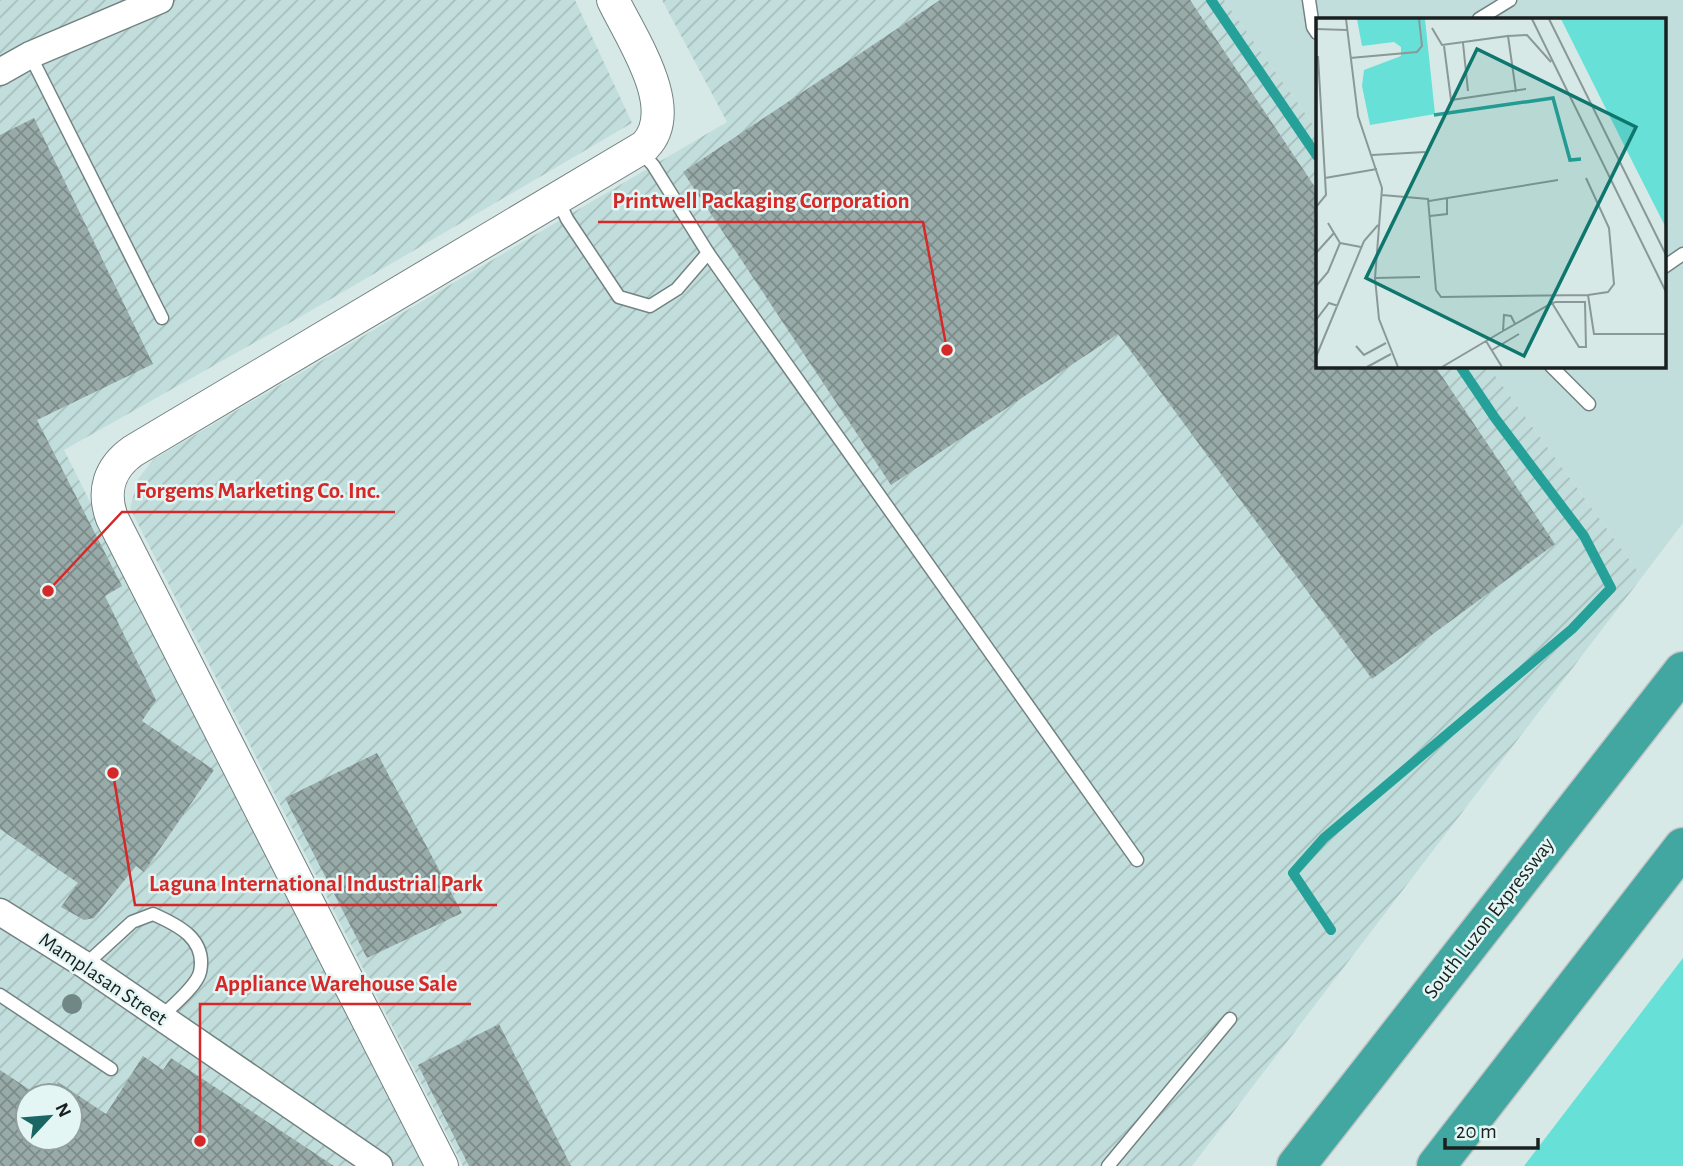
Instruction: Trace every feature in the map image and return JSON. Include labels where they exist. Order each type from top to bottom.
[{"type":"highway","name":"South Luzon Expressway","points":[[1296,1166],[1683,671]]},
{"type":"highway","points":[[1436,1166],[1683,847]]},
{"type":"street","points":[[0,72],[30,55],[160,0]]},
{"type":"street","points":[[442,1166],[112,518],[107,501],[108,485],[119,463],[133,451],[640,151],[656,132],[659,122],[658,100],[613,0]]},
{"type":"street","name":"Mamplasan Street","points":[[0,912],[85,965],[379,1166]]},
{"type":"lane","points":[[1309,0],[1316,32]]},
{"type":"lane","points":[[1481,18],[1510,0]]},
{"type":"lane","points":[[30,55],[162,318]]},
{"type":"lane","points":[[640,151],[653,165],[708,253],[1137,860]]},
{"type":"lane","points":[[557,198],[567,219],[619,297],[650,306],[677,289],[708,253]]},
{"type":"lane","points":[[1666,266],[1683,254]]},
{"type":"lane","points":[[1553,368],[1589,404]]},
{"type":"lane","points":[[85,965],[132,922],[153,914],[181,926],[199,947],[200,973],[186,992],[161,1017]]},
{"type":"lane","points":[[0,995],[111,1069]]},
{"type":"lane","points":[[1108,1166],[1230,1019]]},
{"type":"shaded area","points":[[0,0],[575,0],[632,123],[300,317],[64,450],[424,1166],[0,1166]]},
{"type":"shaded area","points":[[662,0],[1224,0],[1316,129],[1316,368],[1489,368],[1642,577],[1192,1166],[463,1166],[130,508],[138,479],[154,459],[727,122]]},
{"type":"shaded area","points":[[1224,0],[1683,0],[1683,523],[1642,577],[1489,368],[1666,368],[1666,18],[1316,18],[1316,129]]},
{"type":"shaded area","points":[[1683,958],[1683,1166],[1524,1166]]},
{"type":"building","points":[[940,0],[1190,0],[1316,189],[1316,368],[1436,368],[1555,544],[1372,679],[1118,334],[891,485],[683,172]]},
{"type":"building","points":[[34,118],[153,364],[37,420],[122,586],[105,596],[156,700],[142,721],[214,770],[144,872],[136,866],[94,918],[84,920],[61,907],[78,883],[0,829],[0,135]]},
{"type":"building","points":[[377,753],[462,913],[367,958],[285,798]]},
{"type":"building","points":[[499,1024],[571,1166],[469,1166],[418,1065]]},
{"type":"building","points":[[143,1056],[163,1070],[171,1058],[334,1166],[0,1166],[0,1070],[18,1082],[14,1082],[14,1152],[84,1152],[84,1099],[106,1114]]},
{"type":"waterway","points":[[1211,0],[1316,155]]},
{"type":"waterway","points":[[1331,930],[1293,873],[1324,838],[1572,629],[1611,588],[1584,536],[1495,418],[1461,368]]},
{"type":"place","name":"Printwell Packaging Corporation","points":[[947,350]]},
{"type":"place","name":"Forgems Marketing Co. Inc.","points":[[48,591]]},
{"type":"place","name":"Laguna International Industrial Park","points":[[113,773]]},
{"type":"place","name":"Appliance Warehouse Sale","points":[[200,1141]]}]
